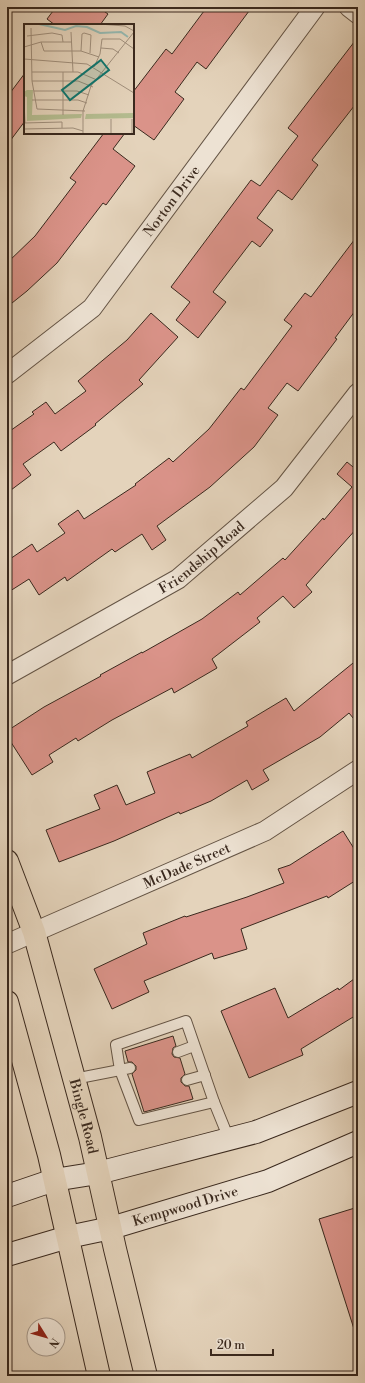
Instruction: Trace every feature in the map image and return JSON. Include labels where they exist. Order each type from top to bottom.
[{"type":"main road","name":"Bingle Road","points":[[7,861],[34,932],[90,1137],[115,1249],[146,1376]]},
{"type":"main road","points":[[7,1002],[49,1155],[99,1376]]},
{"type":"main road","points":[[7,1196],[54,1180],[98,1173],[256,1132],[357,1096]]},
{"type":"main road","name":"Kempwood Drive","points":[[7,1255],[68,1236],[111,1228],[268,1181],[358,1142]]},
{"type":"street","name":"Norton Drive","points":[[7,374],[92,308],[315,7]]},
{"type":"street","points":[[349,7],[358,14]]},
{"type":"street","name":"Friendship Road","points":[[7,675],[178,578],[284,488],[358,393]]},
{"type":"street","name":"McDade Street","points":[[7,944],[265,831],[358,770]]},
{"type":"lane","points":[[214,1102],[139,1120],[135,1096],[116,1045],[186,1021],[214,1102],[229,1139]]},
{"type":"lane","points":[[178,1052],[194,1046]]},
{"type":"lane","points":[[74,1079],[125,1069]]},
{"type":"lane","points":[[187,1080],[205,1075]]},
{"type":"building","points":[[56,7],[98,7],[108,14],[101,24],[54,24],[47,19]]},
{"type":"building","points":[[207,7],[252,7],[206,69],[197,62],[175,92],[184,99],[154,140],[134,126],[134,91],[166,49],[172,54]]},
{"type":"building","points":[[358,37],[358,101],[312,160],[318,165],[292,200],[278,190],[257,218],[273,230],[260,247],[252,241],[213,292],[226,302],[198,338],[176,320],[190,302],[171,287],[251,180],[260,186],[298,136],[288,128]]},
{"type":"building","points":[[24,74],[24,122],[7,145],[7,97]]},
{"type":"building","points":[[103,134],[124,134],[113,149],[135,166],[106,205],[103,203],[57,263],[27,291],[7,307],[7,263],[35,236],[76,182],[70,178]]},
{"type":"building","points":[[358,235],[358,307],[335,338],[337,339],[298,391],[287,383],[268,408],[278,415],[254,447],[210,487],[157,526],[166,540],[152,550],[142,534],[115,552],[112,549],[67,581],[65,577],[39,595],[29,579],[7,593],[7,561],[32,544],[37,552],[65,533],[58,524],[78,510],[84,519],[136,485],[135,484],[169,458],[173,462],[209,429],[241,388],[244,390],[292,326],[284,320],[305,293],[311,297]]},
{"type":"building","points":[[151,313],[178,337],[139,380],[143,384],[95,424],[96,425],[61,451],[54,442],[23,464],[31,475],[7,493],[7,433],[34,414],[32,412],[46,402],[55,414],[86,391],[78,381],[127,340]]},
{"type":"building","points":[[347,462],[358,471],[358,527],[306,585],[312,592],[294,608],[283,596],[257,618],[260,622],[212,659],[217,668],[174,693],[172,688],[112,720],[78,741],[76,738],[49,755],[53,762],[32,775],[7,736],[7,731],[44,707],[202,619],[238,592],[240,595],[283,558],[285,560],[323,518],[324,520],[352,487],[337,474]]},
{"type":"building","points":[[358,659],[358,724],[349,713],[320,737],[263,770],[269,780],[252,790],[247,780],[211,801],[180,814],[179,812],[114,841],[59,862],[46,830],[100,809],[94,795],[117,785],[126,805],[155,793],[147,772],[190,754],[192,758],[248,726],[246,722],[286,698],[294,711]]},
{"type":"building","points":[[343,831],[358,855],[358,879],[328,898],[327,896],[241,929],[247,949],[214,959],[212,953],[144,981],[149,992],[112,1009],[94,969],[147,944],[143,933],[185,916],[186,917],[247,897],[284,883],[278,869],[290,865]]},
{"type":"building","points":[[358,976],[358,1014],[301,1049],[303,1055],[249,1078],[221,1011],[275,988],[288,1018],[338,988],[339,990]]},
{"type":"building","points":[[173,1036],[176,1046],[173,1048],[172,1054],[174,1057],[180,1058],[185,1074],[181,1078],[181,1082],[185,1086],[189,1086],[193,1099],[144,1112],[132,1074],[136,1070],[136,1066],[132,1062],[128,1062],[125,1051]]},
{"type":"building","points":[[358,1207],[358,1328],[354,1329],[319,1219]]}]
